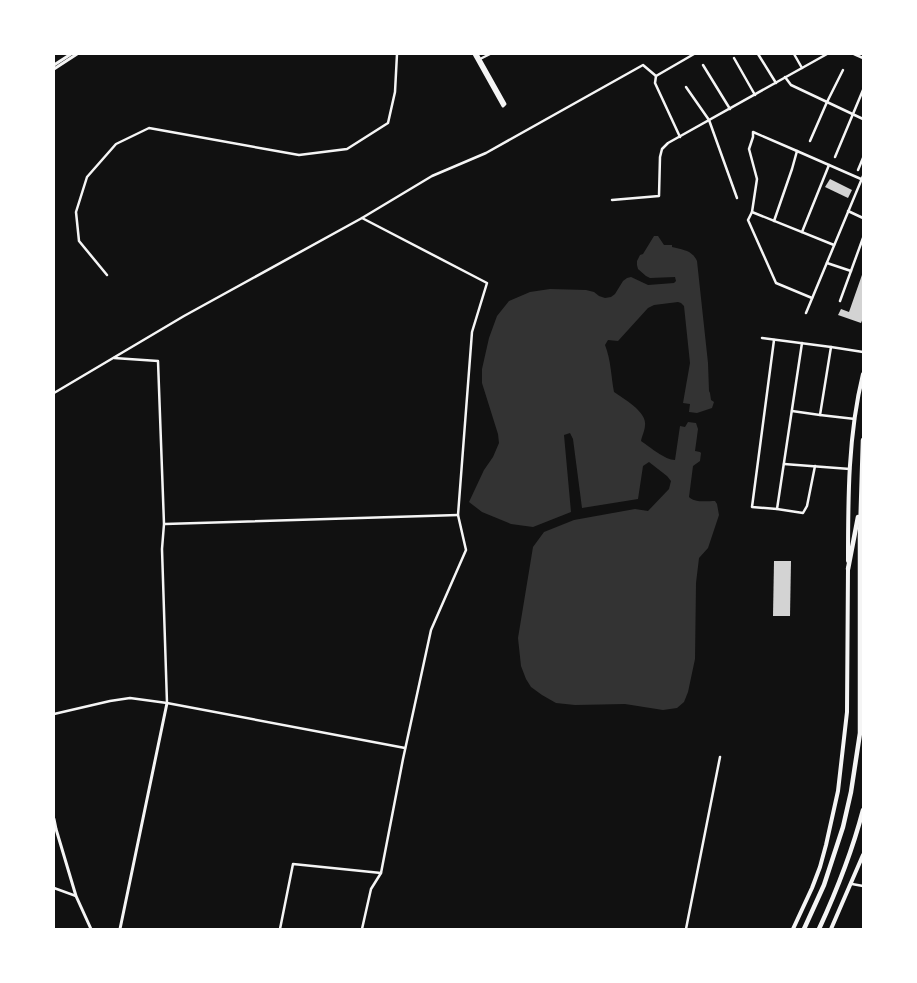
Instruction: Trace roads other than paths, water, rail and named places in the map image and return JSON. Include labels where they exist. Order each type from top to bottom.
[{"type":"highway","points":[[804,929],[824,885],[843,828],[851,792],[860,732],[863,440]]},
{"type":"highway","points":[[848,569],[861,504]]},
{"type":"highway","points":[[819,929],[846,866],[863,810]]},
{"type":"main road","points":[[792,929],[820,867],[838,790],[847,712],[848,496],[852,433],[863,374]]},
{"type":"main road","points":[[831,929],[863,856]]},
{"type":"street","points":[[54,65],[71,54]]},
{"type":"street","points":[[54,69],[77,54]]},
{"type":"street","points":[[107,275],[79,241],[76,212],[87,177],[116,144],[150,128],[299,155],[347,149],[388,123],[395,92],[397,54]]},
{"type":"street","points":[[476,54],[504,105]]},
{"type":"street","points":[[479,60],[490,54]]},
{"type":"street","points":[[656,76],[694,54]]},
{"type":"street","points":[[758,54],[776,83]]},
{"type":"street","points":[[794,54],[802,68]]},
{"type":"street","points":[[612,200],[659,196],[660,157],[662,149],[668,143],[825,54]]},
{"type":"street","points":[[854,54],[863,58]]},
{"type":"street","points":[[734,58],[754,94]]},
{"type":"street","points":[[54,393],[184,316],[362,218],[432,176],[486,153],[643,65],[656,76]]},
{"type":"street","points":[[704,65],[730,109]]},
{"type":"street","points":[[810,141],[843,70]]},
{"type":"street","points":[[656,76],[655,82],[680,137]]},
{"type":"street","points":[[785,77],[791,86],[863,119]]},
{"type":"street","points":[[686,87],[709,120],[737,198]]},
{"type":"street","points":[[834,157],[863,90]]},
{"type":"street","points":[[812,298],[776,283],[748,220],[752,212],[757,179],[749,149],[754,132],[862,180]]},
{"type":"street","points":[[774,221],[797,151]]},
{"type":"street","points":[[858,170],[863,158]]},
{"type":"street","points":[[802,232],[829,165]]},
{"type":"street","points":[[806,313],[863,176]]},
{"type":"street","points":[[848,211],[863,218]]},
{"type":"street","points":[[752,212],[834,245]]},
{"type":"street","points":[[362,218],[487,283],[472,332],[458,515],[466,550],[430,630],[381,873],[371,889],[362,929]]},
{"type":"street","points":[[840,301],[863,238]]},
{"type":"street","points":[[827,263],[851,271]]},
{"type":"street","points":[[762,338],[863,352]]},
{"type":"street","points":[[774,340],[752,507],[803,513],[807,506],[815,466]]},
{"type":"street","points":[[777,509],[802,343]]},
{"type":"street","points":[[820,415],[831,347]]},
{"type":"street","points":[[114,358],[158,361],[164,524],[162,549],[167,703],[120,929]]},
{"type":"street","points":[[791,411],[855,419]]},
{"type":"street","points":[[784,464],[850,469]]},
{"type":"street","points":[[164,524],[458,515]]},
{"type":"street","points":[[54,714],[130,698],[167,703],[405,748]]},
{"type":"street","points":[[686,929],[720,757]]},
{"type":"street","points":[[54,819],[76,896],[92,929]]},
{"type":"street","points":[[280,929],[293,864],[381,873]]},
{"type":"street","points":[[852,884],[863,886]]},
{"type":"street","points":[[54,888],[76,896]]}]
